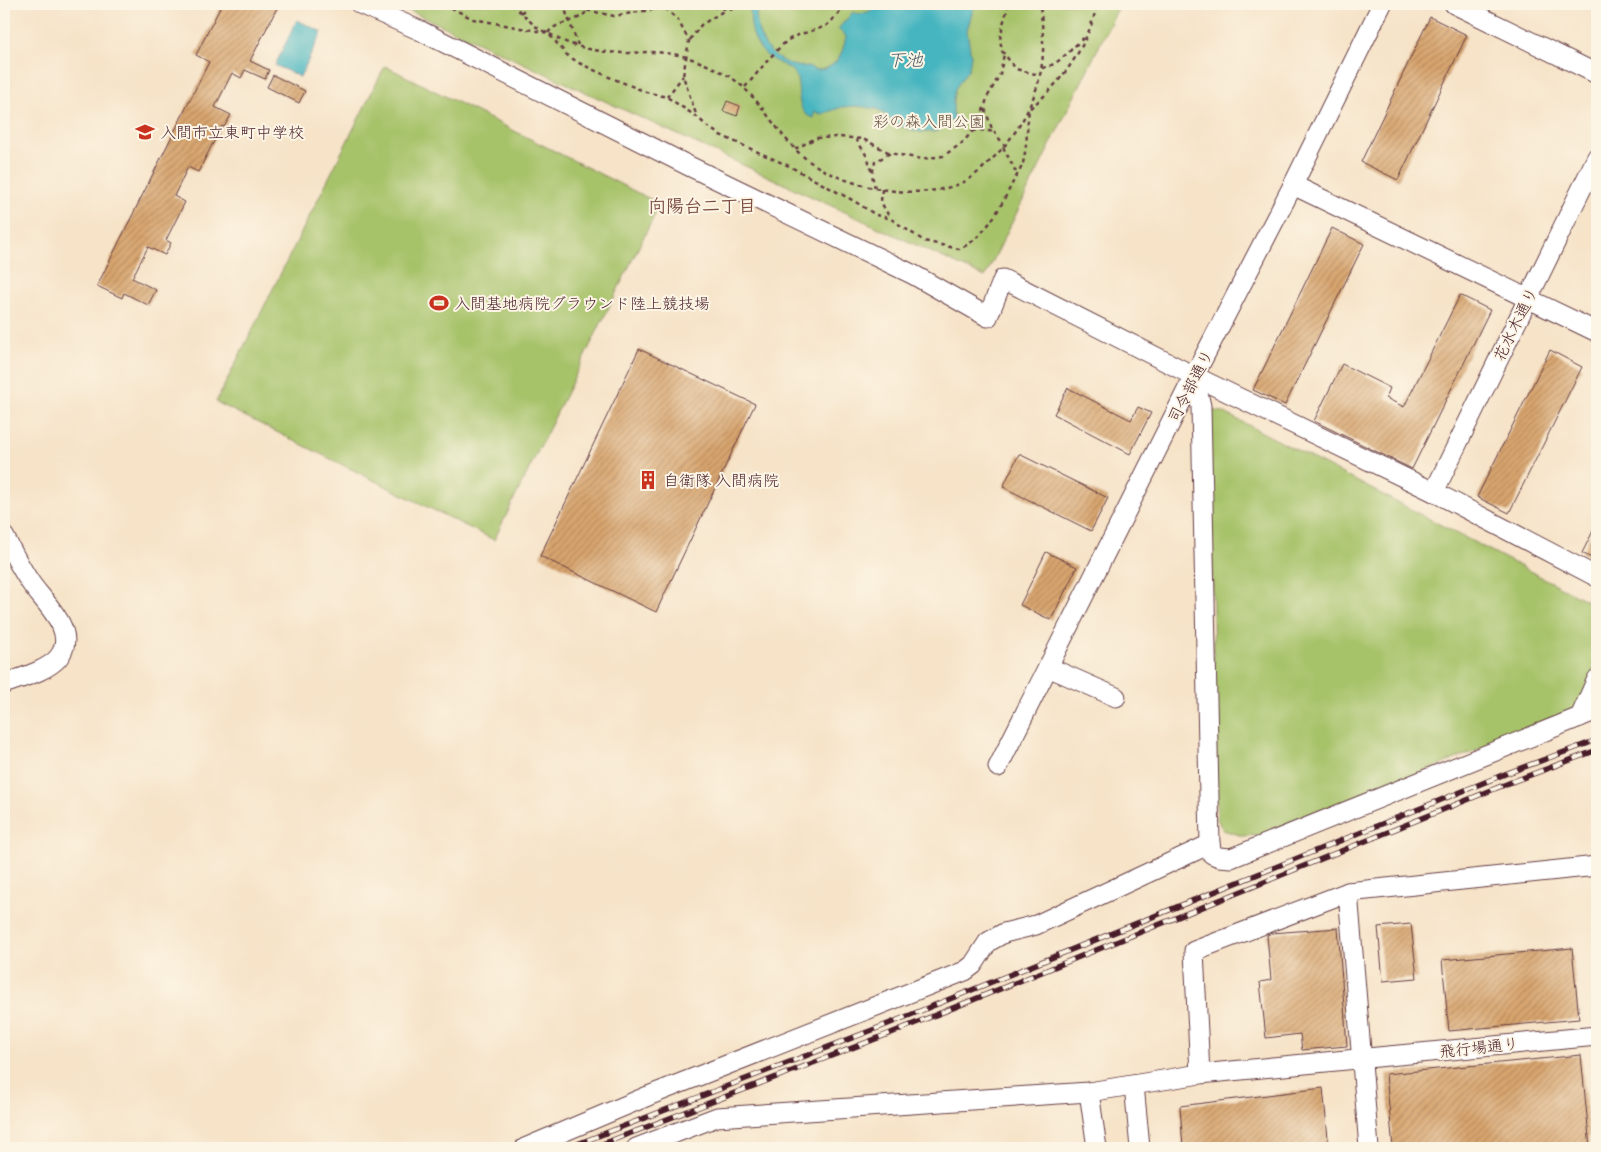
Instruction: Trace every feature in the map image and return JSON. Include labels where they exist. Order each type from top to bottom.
[{"type":"lane","points":[[360,4],[421,31],[689,166],[914,275],[988,316],[1003,279],[1194,376],[1434,492],[1597,577]]},
{"type":"lane","name":"司令部通り","points":[[998,767],[1194,376],[1293,185],[1382,4]]},
{"type":"lane","points":[[1454,4],[1597,74]]},
{"type":"lane","name":"花水木通り","points":[[1434,492],[1597,157]]},
{"type":"lane","points":[[1293,185],[1597,332]]},
{"type":"lane","points":[[1194,376],[1201,406],[1210,844],[1212,854],[1231,858],[1589,714],[1597,679]]},
{"type":"lane","points":[[4,536],[30,583],[56,616],[64,630],[65,643],[60,657],[49,666],[4,684]]},
{"type":"lane","points":[[1048,667],[1116,697]]},
{"type":"lane","points":[[526,1148],[648,1096],[965,971],[973,965],[988,942],[1004,933],[1036,925],[1210,844]]},
{"type":"lane","points":[[1200,1074],[1194,951],[1348,892],[1597,866]]},
{"type":"lane","points":[[1348,892],[1369,1148]]},
{"type":"lane","name":"飛行場通り","points":[[636,1148],[717,1117],[1089,1092],[1200,1074],[1597,1036]]},
{"type":"lane","points":[[1134,1085],[1140,1148]]},
{"type":"lane","points":[[1089,1092],[1097,1148]]},
{"type":"path","points":[[444,4],[473,19],[548,33],[567,55],[579,63],[623,83],[667,97],[720,135],[789,166],[876,214],[891,219],[924,240],[959,250],[969,244],[995,216],[1022,165],[1029,109],[1041,68],[1043,42],[1040,4]]},
{"type":"path","points":[[512,4],[520,14],[535,26],[560,41],[612,53],[667,53],[686,57],[716,70],[744,88],[795,149],[813,163],[855,184],[896,192],[938,189],[959,184],[976,174],[1004,146],[1016,131],[1029,109],[1046,96],[1070,66],[1086,36],[1097,4]]},
{"type":"path","points":[[520,14],[530,4]]},
{"type":"path","points":[[563,4],[578,46]]},
{"type":"path","points":[[563,4],[614,16],[665,8],[704,5],[726,9],[772,4]]},
{"type":"path","points":[[744,88],[774,53],[789,40],[796,35],[826,26],[845,4]]},
{"type":"path","points":[[1009,4],[1000,39],[1002,51],[1016,69],[1040,76]]},
{"type":"path","points":[[665,8],[678,20],[689,40]]},
{"type":"path","points":[[696,117],[683,76],[689,40],[701,25],[726,9]]},
{"type":"path","points":[[548,33],[552,27],[580,18],[587,10]]},
{"type":"path","points":[[1041,68],[1056,63],[1086,36]]},
{"type":"path","points":[[795,149],[816,138],[839,137],[863,139],[890,153],[921,159],[943,156],[961,144],[972,131],[1000,74],[1004,54]]},
{"type":"path","points":[[667,97],[683,76]]},
{"type":"path","points":[[984,108],[994,132],[1004,146],[1017,174]]},
{"type":"path","points":[[972,131],[994,132]]},
{"type":"path","points":[[856,138],[868,158],[875,188]]},
{"type":"path","points":[[872,175],[875,162],[890,153]]},
{"type":"path","points":[[882,189],[881,202],[891,219]]},
{"type":"green space","name":"彩の森入間公園","points":[[395,4],[1120,4],[985,277]]},
{"type":"green space","name":"入間基地病院グラウンド陸上競技場","points":[[385,66],[660,204],[494,540],[216,402]]},
{"type":"green space","points":[[1209,410],[1223,412],[1597,606],[1597,664],[1575,711],[1266,835],[1243,836],[1223,830],[1217,819]]},
{"type":"water","name":"下池","points":[[751,4],[757,4],[757,25],[769,51],[786,62],[815,70],[828,67],[837,60],[843,49],[846,36],[838,29],[853,12],[864,13],[880,4],[972,4],[974,7],[967,30],[971,56],[969,68],[955,89],[953,117],[955,121],[949,121],[940,130],[920,132],[900,126],[877,109],[857,106],[842,107],[822,114],[814,112],[814,118],[807,115],[803,111],[799,99],[795,74],[789,68],[768,56],[757,44],[752,29]]},
{"type":"water","points":[[297,20],[322,32],[300,77],[275,65]]},
{"type":"building","points":[[222,4],[279,4],[250,61],[269,70],[265,79],[245,70],[241,78],[232,73],[215,107],[231,115],[224,127],[222,126],[198,172],[188,167],[174,196],[185,202],[166,240],[171,243],[165,255],[148,247],[132,278],[156,290],[148,305],[124,293],[122,298],[97,286],[209,62],[196,55]]},
{"type":"building","points":[[1430,17],[1467,35],[1398,180],[1361,162]]},
{"type":"building","points":[[273,75],[305,91],[299,103],[267,87]]},
{"type":"building","points":[[727,101],[740,106],[737,116],[723,111]]},
{"type":"building","points":[[1332,228],[1364,244],[1285,405],[1253,390]]},
{"type":"building","points":[[1460,295],[1490,310],[1412,469],[1314,421],[1342,364],[1390,388],[1386,398],[1404,407]]},
{"type":"building","name":"自衛隊 入間病院","points":[[639,349],[755,404],[656,612],[540,556]]},
{"type":"building","points":[[1550,350],[1582,367],[1509,513],[1477,497]]},
{"type":"building","points":[[1068,388],[1131,420],[1138,407],[1151,413],[1130,454],[1054,414]]},
{"type":"building","points":[[1019,454],[1108,498],[1091,531],[1003,487]]},
{"type":"building","points":[[1597,523],[1597,561],[1582,553]]},
{"type":"building","points":[[1046,552],[1077,567],[1051,620],[1020,605]]},
{"type":"building","points":[[1411,924],[1417,978],[1383,981],[1378,927]]},
{"type":"building","points":[[1338,928],[1347,1046],[1302,1050],[1300,1034],[1266,1038],[1260,982],[1271,980],[1267,935]]},
{"type":"building","points":[[1572,948],[1579,1019],[1449,1031],[1442,960]]},
{"type":"building","points":[[1581,1055],[1590,1148],[1393,1148],[1386,1074]]},
{"type":"building","points":[[1323,1088],[1329,1148],[1183,1148],[1180,1106]]},
{"type":"railway","points":[[567,1148],[888,1024],[1505,774],[1597,740]]},
{"type":"railway","points":[[592,1148],[891,1033],[1509,783],[1597,750]]},
{"type":"place","name":"入間市立東町中学校","points":[[145,132]]},
{"type":"place","name":"入間基地病院グラウンド陸上競技場","points":[[439,303]]},
{"type":"place","name":"自衛隊 入間病院","points":[[648,480]]},
{"type":"district","name":"向陽台二丁目","points":[[702,206]]}]
